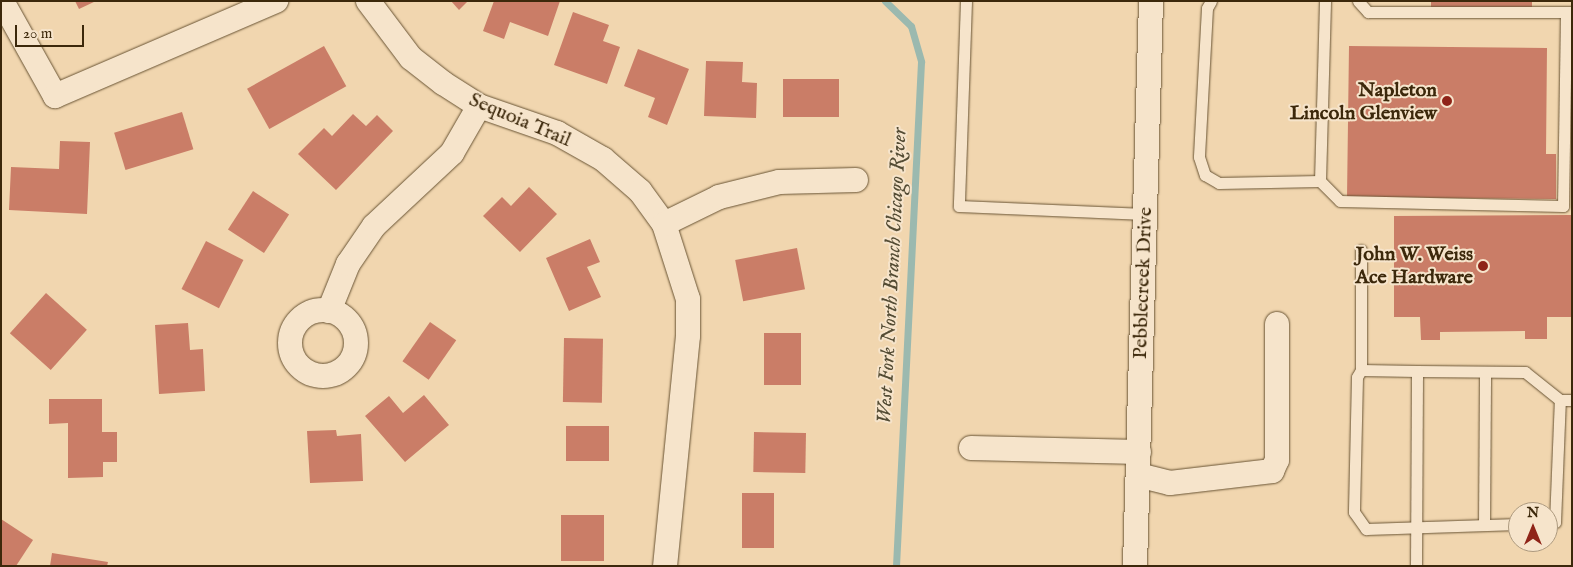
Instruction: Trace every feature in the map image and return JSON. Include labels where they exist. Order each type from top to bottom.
[{"type":"street","points":[[2,1],[56,96],[276,1]]},
{"type":"street","name":"Sequoia Trail","points":[[368,1],[411,58],[479,106],[557,133],[603,160],[640,191],[664,224],[688,299],[688,336],[665,566]]},
{"type":"street","name":"Pebblecreek Drive","points":[[1135,566],[1152,1]]},
{"type":"street","points":[[329,311],[348,264],[374,226],[452,153],[479,106]]},
{"type":"street","points":[[664,224],[719,197],[779,182],[856,180]]},
{"type":"street","points":[[971,448],[1138,463],[1170,483],[1272,471],[1277,460],[1277,324]]},
{"type":"lane","points":[[966,1],[959,206],[1145,214]]},
{"type":"lane","points":[[1211,1],[1207,8],[1199,157],[1206,175],[1219,183],[1320,181],[1340,201],[1564,206],[1569,12],[1368,12],[1358,1]]},
{"type":"lane","points":[[1320,181],[1325,1]]},
{"type":"lane","points":[[1361,250],[1361,370],[1357,377],[1354,512],[1366,529],[1508,524]]},
{"type":"lane","points":[[1361,370],[1524,372],[1560,400],[1572,400]]},
{"type":"lane","points":[[1416,566],[1417,371]]},
{"type":"lane","points":[[1484,525],[1485,372]]},
{"type":"lane","points":[[1556,502],[1560,400]]},
{"type":"building","points":[[75,1],[96,1],[79,9]]},
{"type":"building","points":[[451,1],[468,1],[459,10]]},
{"type":"building","points":[[494,1],[560,1],[548,36],[510,22],[504,39],[483,31]]},
{"type":"building","points":[[1431,1],[1532,1],[1532,11],[1431,8]]},
{"type":"building","points":[[573,12],[609,25],[603,41],[620,47],[607,84],[554,65]]},
{"type":"building","points":[[324,46],[346,86],[269,129],[247,89]]},
{"type":"building","name":"Napleton Lincoln Glenview","points":[[1349,46],[1547,48],[1546,154],[1556,154],[1556,199],[1347,197]]},
{"type":"building","points":[[638,49],[689,69],[667,125],[648,117],[655,98],[624,86]]},
{"type":"building","points":[[706,61],[743,62],[742,82],[757,83],[756,118],[704,116]]},
{"type":"building","points":[[783,79],[839,79],[839,117],[783,117]]},
{"type":"building","points":[[182,112],[193,149],[126,170],[114,133]]},
{"type":"building","points":[[353,114],[366,126],[377,115],[393,131],[336,190],[298,154],[324,128],[332,136]]},
{"type":"building","points":[[60,141],[90,142],[87,214],[9,210],[11,167],[59,169]]},
{"type":"building","points":[[529,187],[557,214],[520,252],[483,216],[502,197],[511,206]]},
{"type":"building","points":[[253,191],[289,214],[264,253],[228,230]]},
{"type":"building","name":"John W. Weiss Ace Hardware","points":[[1572,215],[1572,317],[1547,317],[1547,339],[1525,339],[1525,331],[1440,332],[1440,340],[1421,340],[1420,317],[1394,317],[1394,216]]},
{"type":"building","points":[[590,239],[600,262],[587,267],[601,297],[569,311],[546,258]]},
{"type":"building","points":[[206,241],[243,260],[219,308],[181,289]]},
{"type":"building","points":[[797,248],[805,289],[743,301],[735,260]]},
{"type":"building","points":[[46,293],[87,330],[51,370],[10,333]]},
{"type":"building","points":[[430,322],[456,340],[429,380],[402,361]]},
{"type":"building","points":[[188,323],[190,350],[203,349],[205,391],[159,394],[155,325]]},
{"type":"building","points":[[764,333],[801,333],[801,385],[764,385]]},
{"type":"building","points":[[564,338],[603,339],[602,403],[563,402]]},
{"type":"building","points":[[424,395],[449,425],[405,462],[365,416],[389,396],[403,413]]},
{"type":"building","points":[[49,399],[102,399],[102,432],[117,432],[117,462],[103,462],[103,477],[68,478],[68,423],[49,424]]},
{"type":"building","points":[[566,426],[609,426],[609,461],[566,461]]},
{"type":"building","points":[[336,430],[337,436],[361,434],[363,481],[310,483],[307,431]]},
{"type":"building","points":[[754,432],[806,433],[805,473],[753,472]]},
{"type":"building","points":[[742,493],[774,493],[774,548],[742,548]]},
{"type":"building","points":[[561,515],[604,515],[604,561],[561,561]]},
{"type":"building","points":[[1,519],[33,540],[16,566],[1,566]]},
{"type":"building","points":[[52,553],[108,562],[107,566],[50,566]]},
{"type":"waterway","name":"West Fork North Branch Chicago River","points":[[885,1],[911,26],[921,62],[896,566]]},
{"type":"place","name":"Napleton Lincoln Glenview","points":[[1447,101]]},
{"type":"place","name":"John W. Weiss Ace Hardware","points":[[1483,266]]}]
